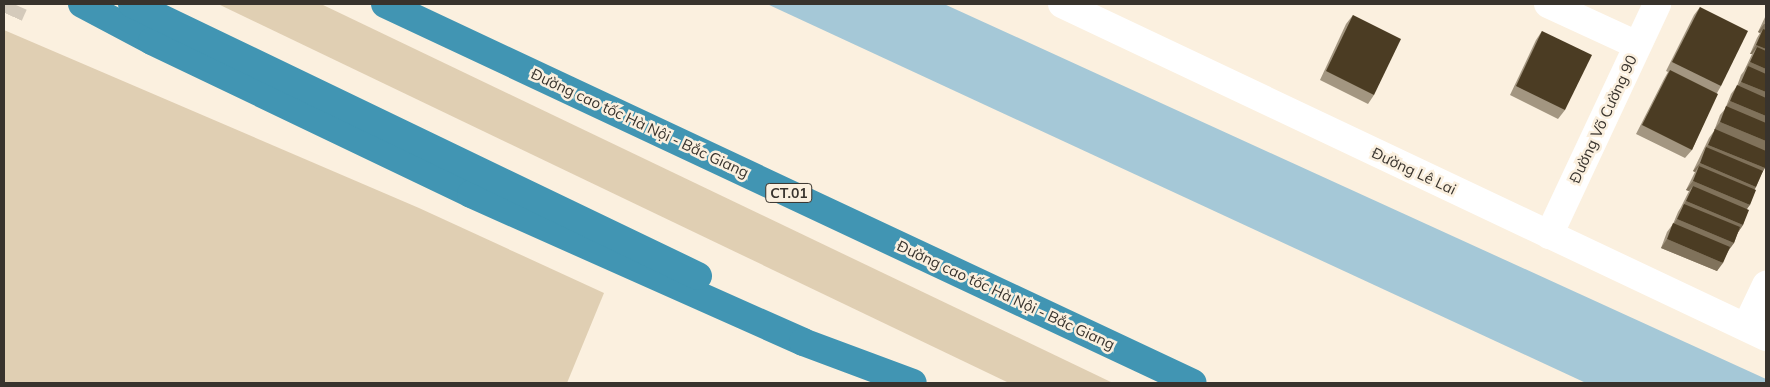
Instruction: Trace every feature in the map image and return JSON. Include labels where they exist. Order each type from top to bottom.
[{"type":"highway","points":[[82,4],[152,41],[471,194],[803,342],[913,383]]},
{"type":"highway","points":[[132,4],[412,137],[919,383]]},
{"type":"highway","name":"Đường cao tốc Hà Nội - Bắc Giang","points":[[385,4],[1193,383]]},
{"type":"street","name":"Đường Lê Lai","points":[[1062,4],[1756,332]]},
{"type":"street","points":[[1548,4],[1637,45]]},
{"type":"street","name":"Đường Võ Cường 90","points":[[1549,235],[1657,4]]},
{"type":"street","points":[[1756,332],[1766,285]]},
{"type":"shaded area","points":[[218,4],[321,4],[1113,383],[1009,383]]},
{"type":"shaded area","points":[[4,30],[419,208],[604,293],[567,383],[4,383]]},
{"type":"water","points":[[767,4],[944,4],[1766,379],[1766,383],[1586,383]]},
{"type":"building","points":[[1700,7],[1748,31],[1721,86],[1672,62]]},
{"type":"building","points":[[1353,15],[1401,39],[1374,95],[1326,71]]},
{"type":"building","points":[[1763,29],[1766,30],[1766,49],[1756,45]]},
{"type":"building","points":[[1542,31],[1592,55],[1565,110],[1516,86]]},
{"type":"building","points":[[1757,47],[1766,51],[1766,69],[1750,62]]},
{"type":"building","points":[[1748,66],[1766,74],[1766,92],[1741,82]]},
{"type":"building","points":[[1670,70],[1718,94],[1692,150],[1642,125]]},
{"type":"building","points":[[1737,85],[1766,98],[1766,116],[1730,101]]},
{"type":"building","points":[[1726,106],[1766,123],[1766,141],[1720,122]]},
{"type":"building","points":[[1715,129],[1766,151],[1765,168],[1708,145]]},
{"type":"building","points":[[1706,147],[1763,171],[1756,187],[1700,163]]},
{"type":"building","points":[[1699,166],[1756,190],[1750,205],[1693,181]]},
{"type":"building","points":[[1693,186],[1749,210],[1743,225],[1686,201]]},
{"type":"building","points":[[1684,204],[1740,227],[1734,243],[1677,219]]},
{"type":"building","points":[[1673,223],[1730,247],[1723,263],[1667,239]]},
{"type":"tunnel","points":[[9,15],[14,4]]}]
